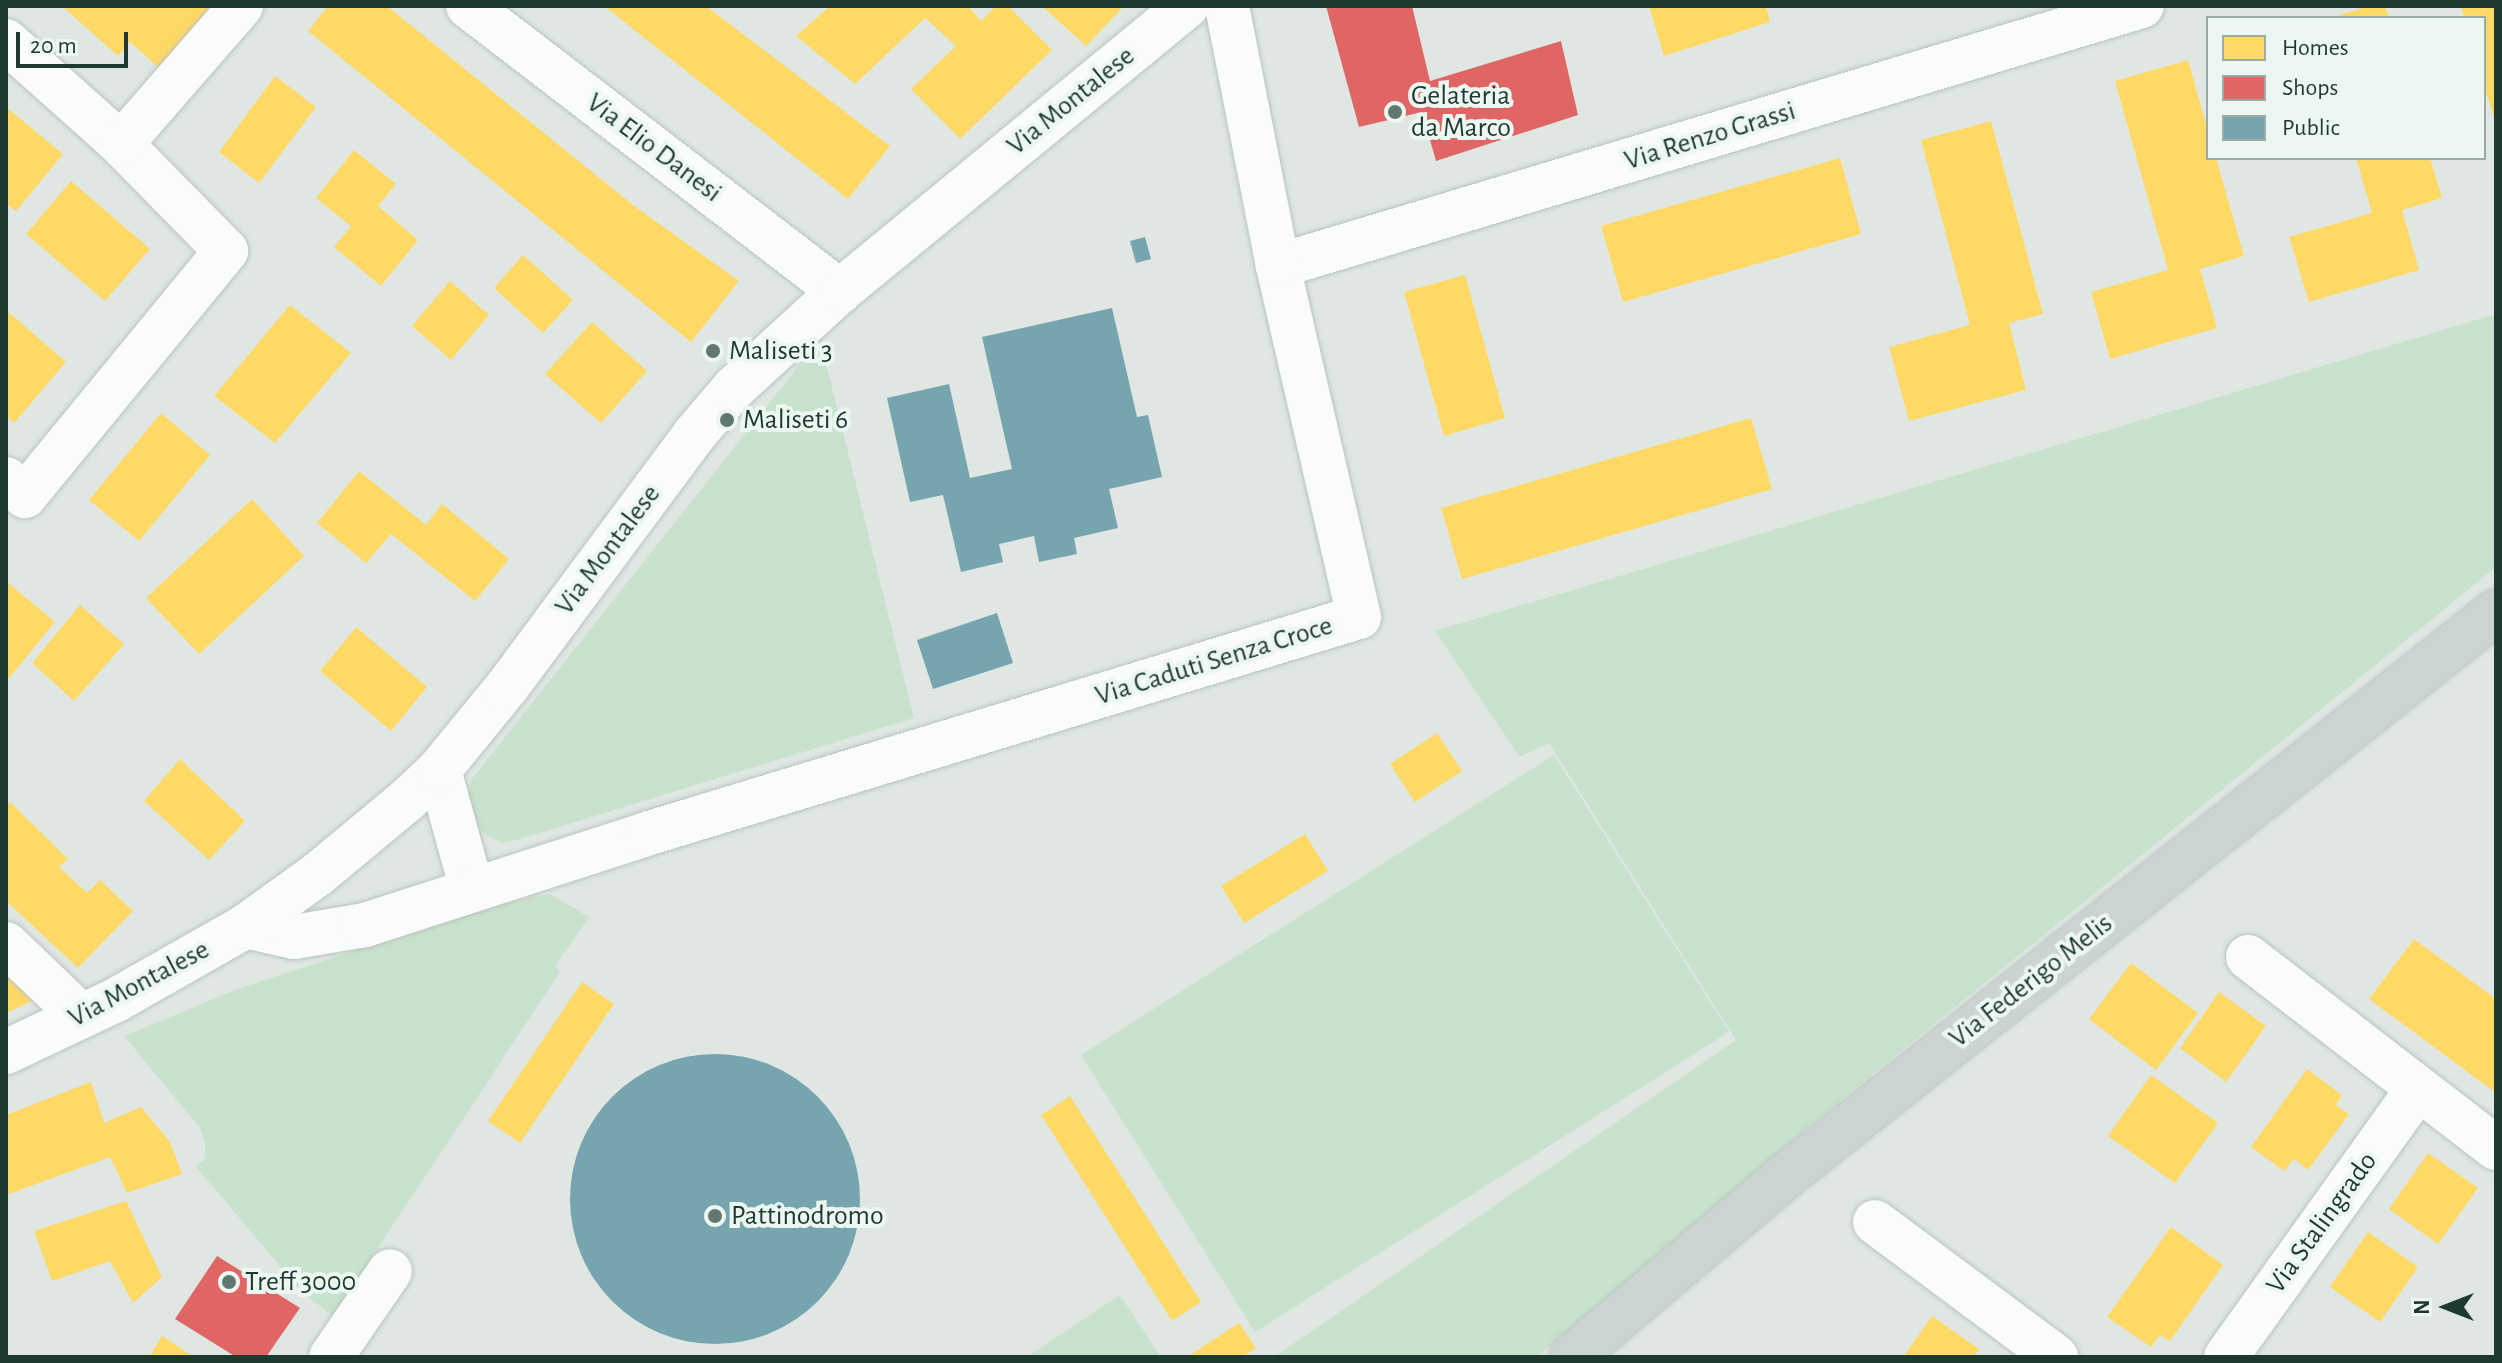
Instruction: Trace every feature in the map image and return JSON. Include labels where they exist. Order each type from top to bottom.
[{"type":"main road","name":"Via Federigo Melis","points":[[1572,1357],[1797,1167],[2496,612]]},
{"type":"street","points":[[121,144],[241,6]]},
{"type":"street","name":"Via Elio Danesi","points":[[468,6],[840,291]]},
{"type":"street","name":"Via Montalese","points":[[6,1052],[149,983],[246,926],[330,864],[439,770],[507,687],[694,435],[734,388],[840,291],[1187,6]]},
{"type":"street","name":"Via Caduti Senza Croce","points":[[246,926],[294,937],[322,935],[365,925],[1359,617],[1278,266],[1227,6]]},
{"type":"street","name":"Via Renzo Grassi","points":[[1278,266],[2142,6]]},
{"type":"street","points":[[6,41],[121,144],[226,251],[16,488]]},
{"type":"street","points":[[439,770],[472,890]]},
{"type":"street","points":[[6,944],[81,1016]]},
{"type":"street","points":[[2248,957],[2496,1148]]},
{"type":"street","name":"Via Stalingrado","points":[[2226,1357],[2418,1089]]},
{"type":"street","points":[[1875,1222],[2056,1357]]},
{"type":"street","points":[[331,1357],[390,1271]]},
{"type":"green space","points":[[2496,314],[2496,567],[1816,1120],[1537,1357],[1274,1357],[1736,1040],[1549,743],[1520,757],[1435,631]]},
{"type":"green space","points":[[820,339],[914,718],[520,839],[501,843],[485,834],[471,820],[468,797],[471,780]]},
{"type":"green space","points":[[1554,755],[1729,1032],[1255,1332],[1081,1055]]},
{"type":"green space","points":[[550,894],[589,917],[555,966],[560,972],[333,1316],[304,1294],[196,1167],[205,1159],[205,1142],[200,1128],[124,1036],[238,989],[480,909]]},
{"type":"green space","points":[[1120,1295],[1161,1357],[1027,1357]]},
{"type":"building: Homes","points":[[62,6],[206,6],[214,13],[161,70],[130,42],[118,56]]},
{"type":"building: Homes","points":[[328,6],[387,6],[633,205],[739,281],[691,342],[308,31]]},
{"type":"building: Homes","points":[[604,6],[706,6],[890,146],[848,199]]},
{"type":"building: Homes","points":[[830,6],[968,6],[981,21],[996,6],[1008,6],[1052,50],[960,139],[911,89],[956,46],[925,18],[855,84],[796,36]]},
{"type":"building: Homes","points":[[1042,6],[1124,6],[1086,46]]},
{"type":"building: Homes","points":[[1649,6],[1766,6],[1770,22],[1664,56]]},
{"type":"building: Homes","points":[[2369,6],[2385,6],[2388,16],[2337,16]]},
{"type":"building: Homes","points":[[2461,6],[2496,6],[2496,124],[2486,92],[2486,16],[2464,16]]},
{"type":"building: Homes","points":[[2188,60],[2206,124],[2206,160],[2217,160],[2244,256],[2200,269],[2217,328],[2110,359],[2091,292],[2168,270],[2115,81]]},
{"type":"building: Homes","points":[[275,76],[316,107],[259,183],[219,152]]},
{"type":"building: Homes","points":[[6,107],[63,154],[16,211],[6,203]]},
{"type":"building: Homes","points":[[1991,121],[2043,314],[2009,323],[2026,390],[1909,421],[1889,347],[1970,325],[1921,140]]},
{"type":"building: Homes","points":[[354,150],[396,184],[378,206],[418,240],[381,286],[334,247],[351,226],[316,198]]},
{"type":"building: Homes","points":[[1840,158],[1861,234],[1623,302],[1601,226]]},
{"type":"building: Homes","points":[[2357,160],[2431,160],[2442,198],[2402,210],[2419,270],[2309,302],[2289,237],[2372,213]]},
{"type":"building: Homes","points":[[71,181],[150,249],[105,301],[26,234]]},
{"type":"building: Homes","points":[[523,255],[573,300],[543,333],[494,288]]},
{"type":"building: Homes","points":[[1465,275],[1505,418],[1444,436],[1404,292]]},
{"type":"building: Homes","points":[[450,281],[489,315],[451,360],[412,326]]},
{"type":"building: Homes","points":[[290,305],[351,353],[275,443],[214,396]]},
{"type":"building: Homes","points":[[6,310],[66,362],[14,423],[6,416]]},
{"type":"building: Homes","points":[[592,322],[647,371],[601,423],[545,374]]},
{"type":"building: Homes","points":[[161,413],[210,455],[139,541],[89,500]]},
{"type":"building: Homes","points":[[1751,418],[1772,489],[1462,579],[1441,508]]},
{"type":"building: Homes","points":[[359,471],[426,525],[442,504],[509,559],[475,601],[391,534],[366,563],[317,523]]},
{"type":"building: Homes","points":[[252,499],[304,556],[199,654],[146,598]]},
{"type":"building: Homes","points":[[6,581],[55,622],[9,678],[6,675]]},
{"type":"building: Homes","points":[[80,605],[124,644],[74,701],[32,663]]},
{"type":"building: Homes","points":[[356,627],[427,687],[391,731],[320,671]]},
{"type":"building: Homes","points":[[1437,733],[1462,771],[1415,802],[1390,764]]},
{"type":"building: Homes","points":[[180,759],[245,821],[209,860],[144,801]]},
{"type":"building: Homes","points":[[10,802],[68,859],[59,867],[87,893],[100,880],[133,911],[78,968],[6,901],[6,806]]},
{"type":"building: Homes","points":[[1305,834],[1328,871],[1244,923],[1221,886]]},
{"type":"building: Homes","points":[[2414,939],[2496,999],[2496,1093],[2369,999]]},
{"type":"building: Homes","points":[[2131,963],[2198,1013],[2156,1070],[2089,1019]]},
{"type":"building: Homes","points":[[6,971],[36,999],[6,1013]]},
{"type":"building: Homes","points":[[582,982],[614,1004],[520,1143],[488,1121]]},
{"type":"building: Homes","points":[[2219,992],[2266,1026],[2226,1082],[2180,1048]]},
{"type":"building: Homes","points":[[2307,1069],[2342,1095],[2336,1105],[2349,1114],[2308,1170],[2294,1159],[2284,1171],[2251,1147]]},
{"type":"building: Homes","points":[[2151,1075],[2218,1123],[2175,1183],[2108,1136]]},
{"type":"building: Homes","points":[[91,1082],[104,1123],[141,1107],[170,1142],[182,1174],[127,1193],[110,1157],[6,1195],[6,1115]]},
{"type":"building: Homes","points":[[1070,1096],[1201,1302],[1172,1321],[1041,1115]]},
{"type":"building: Homes","points":[[2428,1153],[2478,1188],[2438,1244],[2389,1209]]},
{"type":"building: Homes","points":[[126,1201],[162,1277],[133,1303],[110,1261],[52,1281],[34,1231]]},
{"type":"building: Homes","points":[[2171,1227],[2223,1265],[2170,1341],[2160,1335],[2151,1347],[2107,1317]]},
{"type":"building: Homes","points":[[2368,1232],[2418,1267],[2380,1322],[2330,1287]]},
{"type":"building: Homes","points":[[1932,1316],[1979,1349],[1973,1357],[1903,1357]]},
{"type":"building: Homes","points":[[1239,1323],[1256,1348],[1242,1357],[1187,1357]]},
{"type":"building: Homes","points":[[162,1336],[194,1357],[149,1357]]},
{"type":"building: Shops","points":[[1326,6],[1412,6],[1430,81],[1561,41],[1578,115],[1436,161],[1422,112],[1359,127]]},
{"type":"building: Shops","name":"Treff 3000","points":[[217,1256],[300,1308],[266,1357],[236,1357],[175,1319]]},
{"type":"building: Public","points":[[1145,237],[1151,259],[1136,263],[1130,241]]},
{"type":"building: Public","points":[[1112,308],[1137,417],[1148,415],[1162,477],[1109,489],[1118,528],[1074,538],[1077,554],[1039,562],[1034,536],[999,544],[1003,562],[961,572],[943,495],[910,502],[887,398],[949,384],[970,478],[1012,469],[982,337]]},
{"type":"building: Public","points":[[997,613],[1013,663],[933,689],[917,640]]},
{"type":"building: Public","name":"Pattinodromo","points":[[715,1054],[757,1060],[783,1071],[807,1087],[827,1107],[843,1131],[854,1157],[860,1199],[854,1241],[843,1267],[827,1291],[807,1311],[783,1327],[757,1338],[715,1344],[673,1338],[647,1327],[623,1311],[603,1291],[587,1267],[576,1241],[570,1199],[576,1157],[587,1131],[603,1107],[623,1087],[647,1071],[673,1060]]},
{"type":"place","name":"Gelateria da Marco","points":[[1395,112]]},
{"type":"place","name":"Maliseti 3","points":[[713,351]]},
{"type":"place","name":"Maliseti 6","points":[[727,420]]},
{"type":"place","name":"Pattinodromo","points":[[715,1216]]},
{"type":"place","name":"Treff 3000","points":[[229,1282]]}]
